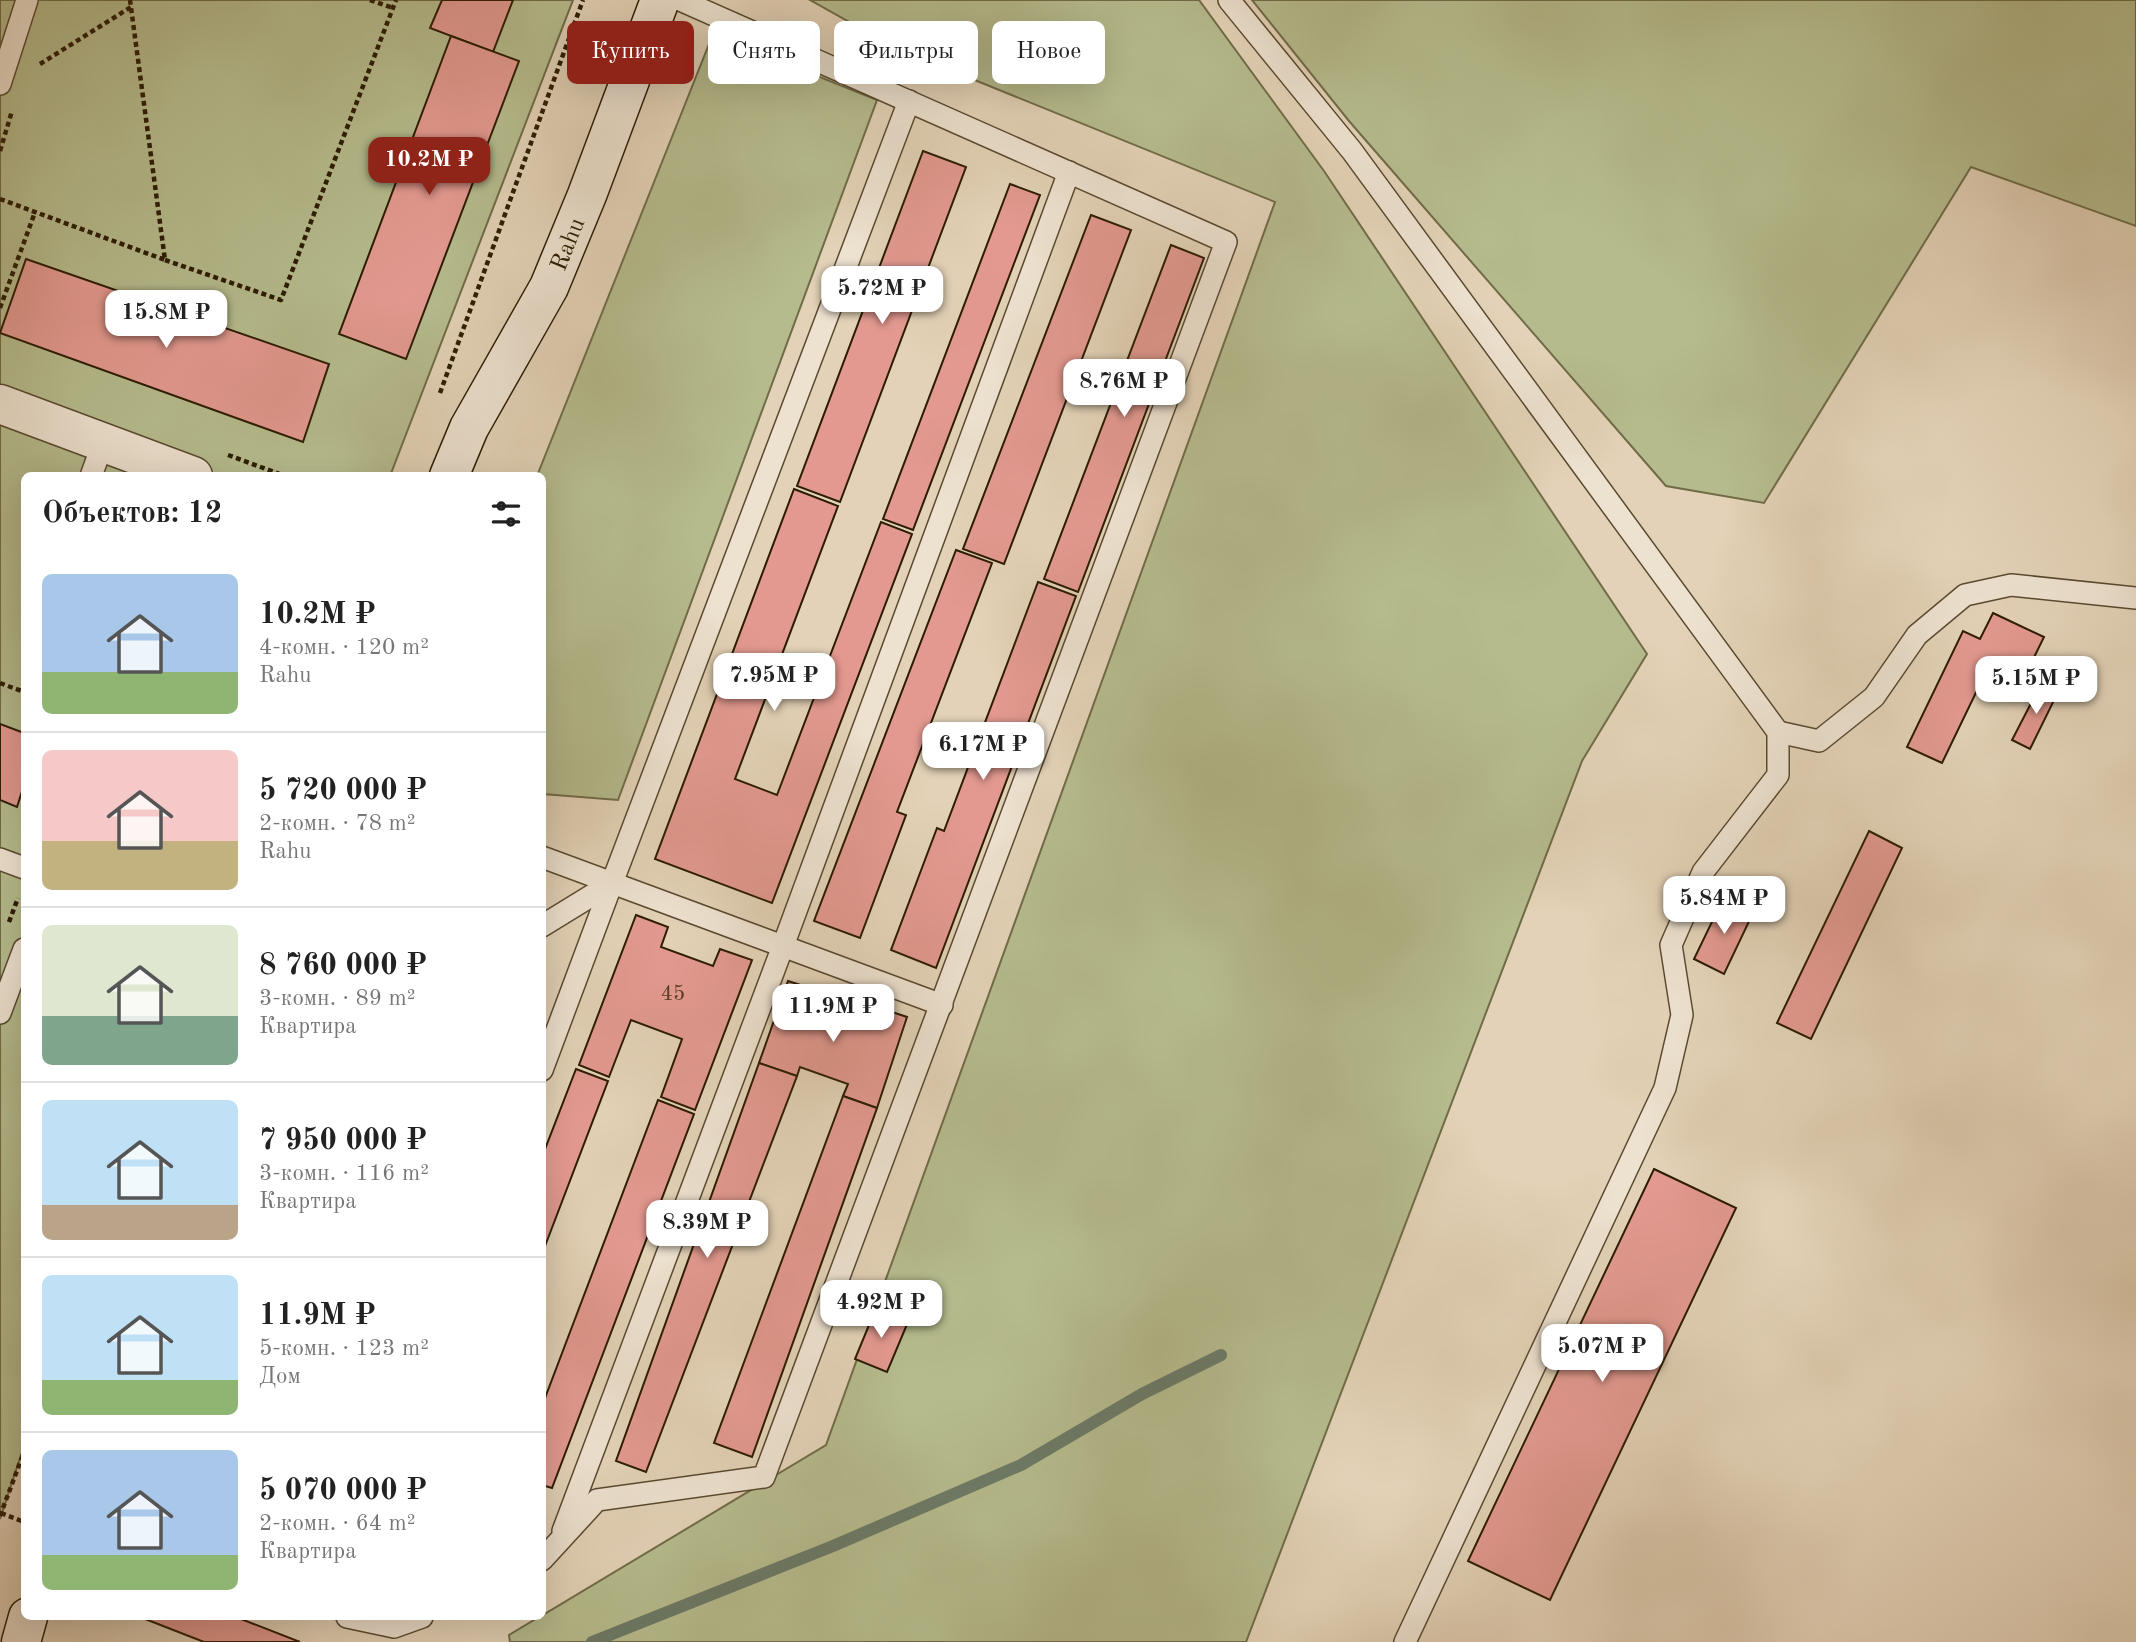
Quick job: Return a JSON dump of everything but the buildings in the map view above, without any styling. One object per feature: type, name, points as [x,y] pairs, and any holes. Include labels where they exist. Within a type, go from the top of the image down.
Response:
[{"type":"main road","name":"Rahu","points":[[451,472],[469,428],[549,286],[587,195],[660,0]]},
{"type":"main road","points":[[0,404],[97,459],[170,472]]},
{"type":"main road","points":[[21,1642],[27,1620]]},
{"type":"lane","points":[[0,84],[27,0]]},
{"type":"lane","points":[[546,1556],[597,1500],[764,1477],[1226,242],[680,0]]},
{"type":"lane","points":[[1230,0],[1352,151],[1778,732],[1778,775],[1703,872],[1671,945],[1682,1015],[1665,1088],[1405,1642]]},
{"type":"lane","points":[[546,1058],[909,101]]},
{"type":"lane","points":[[559,1542],[1069,172]]},
{"type":"lane","points":[[1778,732],[1818,741],[1874,697],[1917,635],[1965,595],[2011,584],[2136,598]]},
{"type":"lane","points":[[546,858],[942,1005]]},
{"type":"lane","points":[[0,859],[21,867]]},
{"type":"lane","points":[[546,924],[612,883]]},
{"type":"lane","points":[[0,1013],[21,957]]},
{"type":"lane","points":[[361,1620],[394,1627],[414,1620]]},
{"type":"path","points":[[130,0],[165,260]]},
{"type":"path","points":[[370,0],[393,8]]},
{"type":"path","points":[[0,199],[281,300],[396,0]]},
{"type":"path","points":[[438,399],[583,0]]},
{"type":"path","points":[[34,68],[131,7]]},
{"type":"path","points":[[0,151],[16,100]]},
{"type":"path","points":[[0,308],[35,212]]},
{"type":"path","points":[[0,683],[21,691]]},
{"type":"path","points":[[5,933],[20,895]]},
{"type":"path","points":[[21,1460],[1,1515],[21,1521]]},
{"type":"green space","points":[[0,0],[573,0],[392,472],[21,472],[21,1455],[0,1519]]},
{"type":"green space","points":[[810,0],[1199,0],[1324,171],[1647,654],[1582,761],[1246,1642],[510,1642],[509,1635],[534,1620],[546,1620],[546,1613],[826,1445],[1275,202],[978,81],[978,21],[848,21]]},
{"type":"green space","points":[[1252,0],[2136,0],[2136,226],[1971,167],[1764,503],[1666,486],[1349,121]]},
{"type":"green space","points":[[708,47],[708,84],[820,84],[820,77],[877,100],[618,800],[546,794],[546,472],[539,472]]},
{"type":"waterway","points":[[592,1642],[833,1546],[1021,1465],[1142,1394],[1221,1355]]}]
